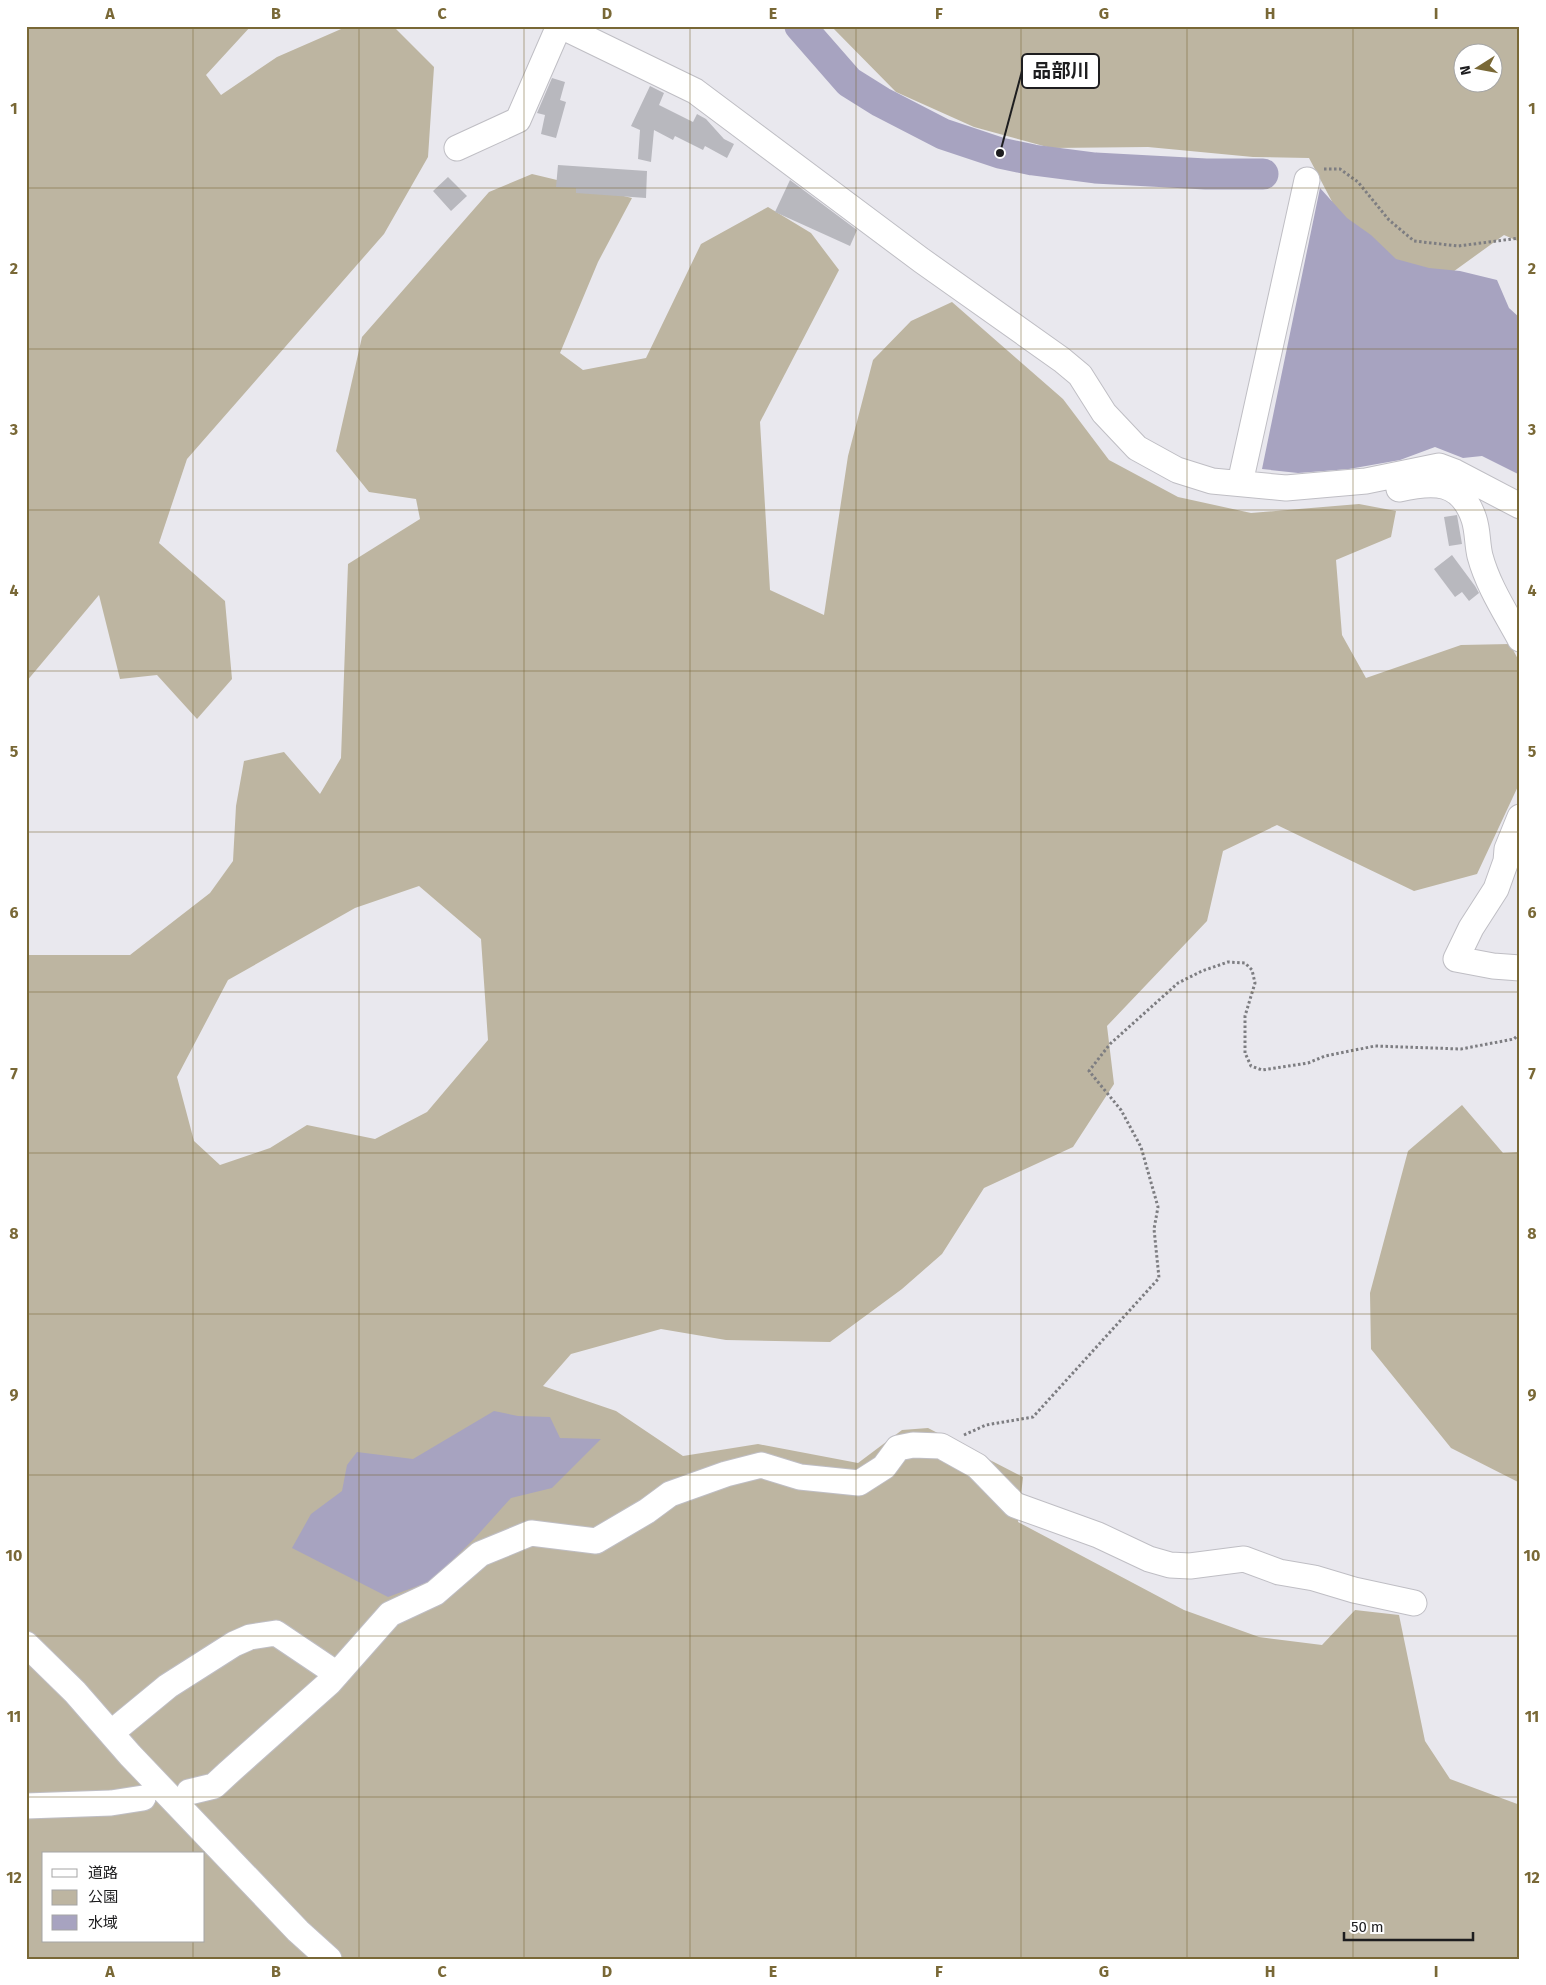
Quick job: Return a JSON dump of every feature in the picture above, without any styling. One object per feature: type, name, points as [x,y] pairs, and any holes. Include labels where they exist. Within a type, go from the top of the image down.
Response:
[{"type":"street","points":[[457,148],[518,120],[560,26],[703,96],[921,260],[1080,375],[1104,413],[1137,448],[1177,470],[1212,481],[1286,488],[1366,481],[1438,466],[1455,472],[1520,506]]},
{"type":"street","points":[[1240,484],[1307,180]]},
{"type":"street","points":[[1366,481],[1394,490],[1414,486],[1443,484],[1465,498],[1474,520],[1483,564],[1492,588],[1520,639]]},
{"type":"street","points":[[1520,817],[1507,849],[1506,861],[1496,889],[1471,928],[1456,959],[1494,966],[1520,968]]},
{"type":"street","points":[[189,1792],[214,1786],[337,1674],[390,1614],[435,1593],[480,1554],[531,1533],[596,1541],[647,1511],[670,1494],[726,1474],[761,1465],[800,1477],[859,1483],[884,1467],[898,1448],[913,1445],[941,1446],[976,1466],[1015,1505],[1098,1535],[1149,1559],[1170,1565],[1190,1566],[1244,1559],[1279,1572],[1314,1578],[1354,1590],[1414,1603]]},
{"type":"street","points":[[111,1733],[168,1686],[234,1644],[250,1637],[276,1633],[337,1674]]},
{"type":"street","points":[[26,1644],[75,1692],[136,1761],[298,1931],[329,1959]]},
{"type":"street","points":[[26,1806],[111,1803],[143,1798]]},
{"type":"path","points":[[1307,180],[1322,169],[1340,169],[1358,182],[1389,220],[1414,241],[1458,246],[1520,238]]},
{"type":"path","points":[[941,1446],[986,1425],[1033,1417],[1159,1278],[1154,1229],[1158,1207],[1141,1147],[1120,1110],[1089,1071],[1110,1044],[1178,983],[1202,971],[1228,962],[1245,963],[1252,970],[1255,983],[1245,1016],[1245,1053],[1251,1066],[1262,1070],[1308,1062],[1325,1056],[1375,1046],[1461,1049],[1514,1039],[1520,1034]]},
{"type":"green space","points":[[26,26],[251,26],[206,75],[221,95],[277,57],[348,26],[393,26],[434,67],[428,157],[384,234],[187,459],[159,543],[225,601],[232,679],[197,719],[157,675],[120,679],[99,595],[26,682]]},
{"type":"green space","points":[[831,26],[1520,26],[1520,242],[1504,235],[1439,282],[1385,268],[1337,211],[1309,158],[1253,157],[1148,147],[1051,148],[974,127],[896,92]]},
{"type":"green space","points":[[532,174],[632,198],[598,262],[560,353],[583,370],[646,358],[701,244],[768,207],[811,233],[839,270],[760,422],[770,590],[824,615],[848,456],[873,360],[911,321],[952,302],[1063,399],[1109,460],[1178,497],[1251,513],[1359,504],[1396,511],[1391,537],[1336,560],[1342,635],[1366,678],[1461,645],[1510,644],[1520,663],[1520,782],[1477,874],[1414,891],[1277,825],[1223,851],[1207,921],[1107,1026],[1114,1084],[1073,1147],[984,1188],[942,1254],[902,1289],[830,1342],[726,1340],[661,1329],[571,1354],[543,1386],[616,1411],[683,1456],[758,1444],[858,1463],[902,1430],[928,1428],[1023,1477],[1018,1522],[1184,1610],[1259,1637],[1322,1645],[1355,1610],[1399,1615],[1425,1741],[1450,1779],[1520,1805],[1520,1959],[26,1959],[26,955],[130,955],[210,893],[233,861],[236,806],[244,761],[284,752],[320,794],[341,758],[348,564],[420,519],[416,499],[369,492],[336,451],[362,337],[489,192]],"holes":[[[419,886],[481,939],[488,1040],[427,1112],[375,1139],[307,1125],[270,1148],[220,1165],[194,1141],[177,1077],[228,980],[355,908]]]},
{"type":"green space","points":[[1462,1105],[1503,1153],[1520,1152],[1520,1483],[1451,1448],[1371,1349],[1370,1293],[1408,1151]]},
{"type":"water","points":[[1320,188],[1347,218],[1371,235],[1396,259],[1429,268],[1460,271],[1497,280],[1509,308],[1520,318],[1520,475],[1482,456],[1463,458],[1435,447],[1400,460],[1349,469],[1298,473],[1262,469]]},
{"type":"water","points":[[494,1411],[518,1416],[550,1417],[560,1438],[601,1439],[552,1488],[511,1498],[474,1539],[431,1581],[388,1597],[292,1548],[311,1514],[342,1491],[347,1465],[357,1452],[413,1459]]},
{"type":"building","points":[[552,78],[565,82],[560,100],[566,102],[556,138],[541,134],[545,115],[537,113]]},
{"type":"building","points":[[650,86],[664,93],[659,105],[693,122],[697,114],[706,119],[724,139],[734,144],[727,158],[705,146],[703,150],[675,136],[673,140],[654,130],[651,162],[638,159],[640,130],[631,126]]},
{"type":"building","points":[[558,165],[647,171],[646,198],[576,193],[576,188],[556,187]]},
{"type":"building","points":[[448,177],[467,196],[451,211],[433,191]]},
{"type":"building","points":[[790,180],[857,230],[850,246],[775,212]]},
{"type":"building","points":[[1457,515],[1462,544],[1449,546],[1444,517]]},
{"type":"building","points":[[1452,555],[1479,593],[1469,601],[1462,592],[1455,597],[1434,569]]},
{"type":"waterway","points":[[800,26],[849,82],[881,102],[943,134],[1000,153],[1033,160],[1095,168],[1206,174],[1263,174]]},
{"type":"place","name":"品部川","points":[[1000,153]]}]
